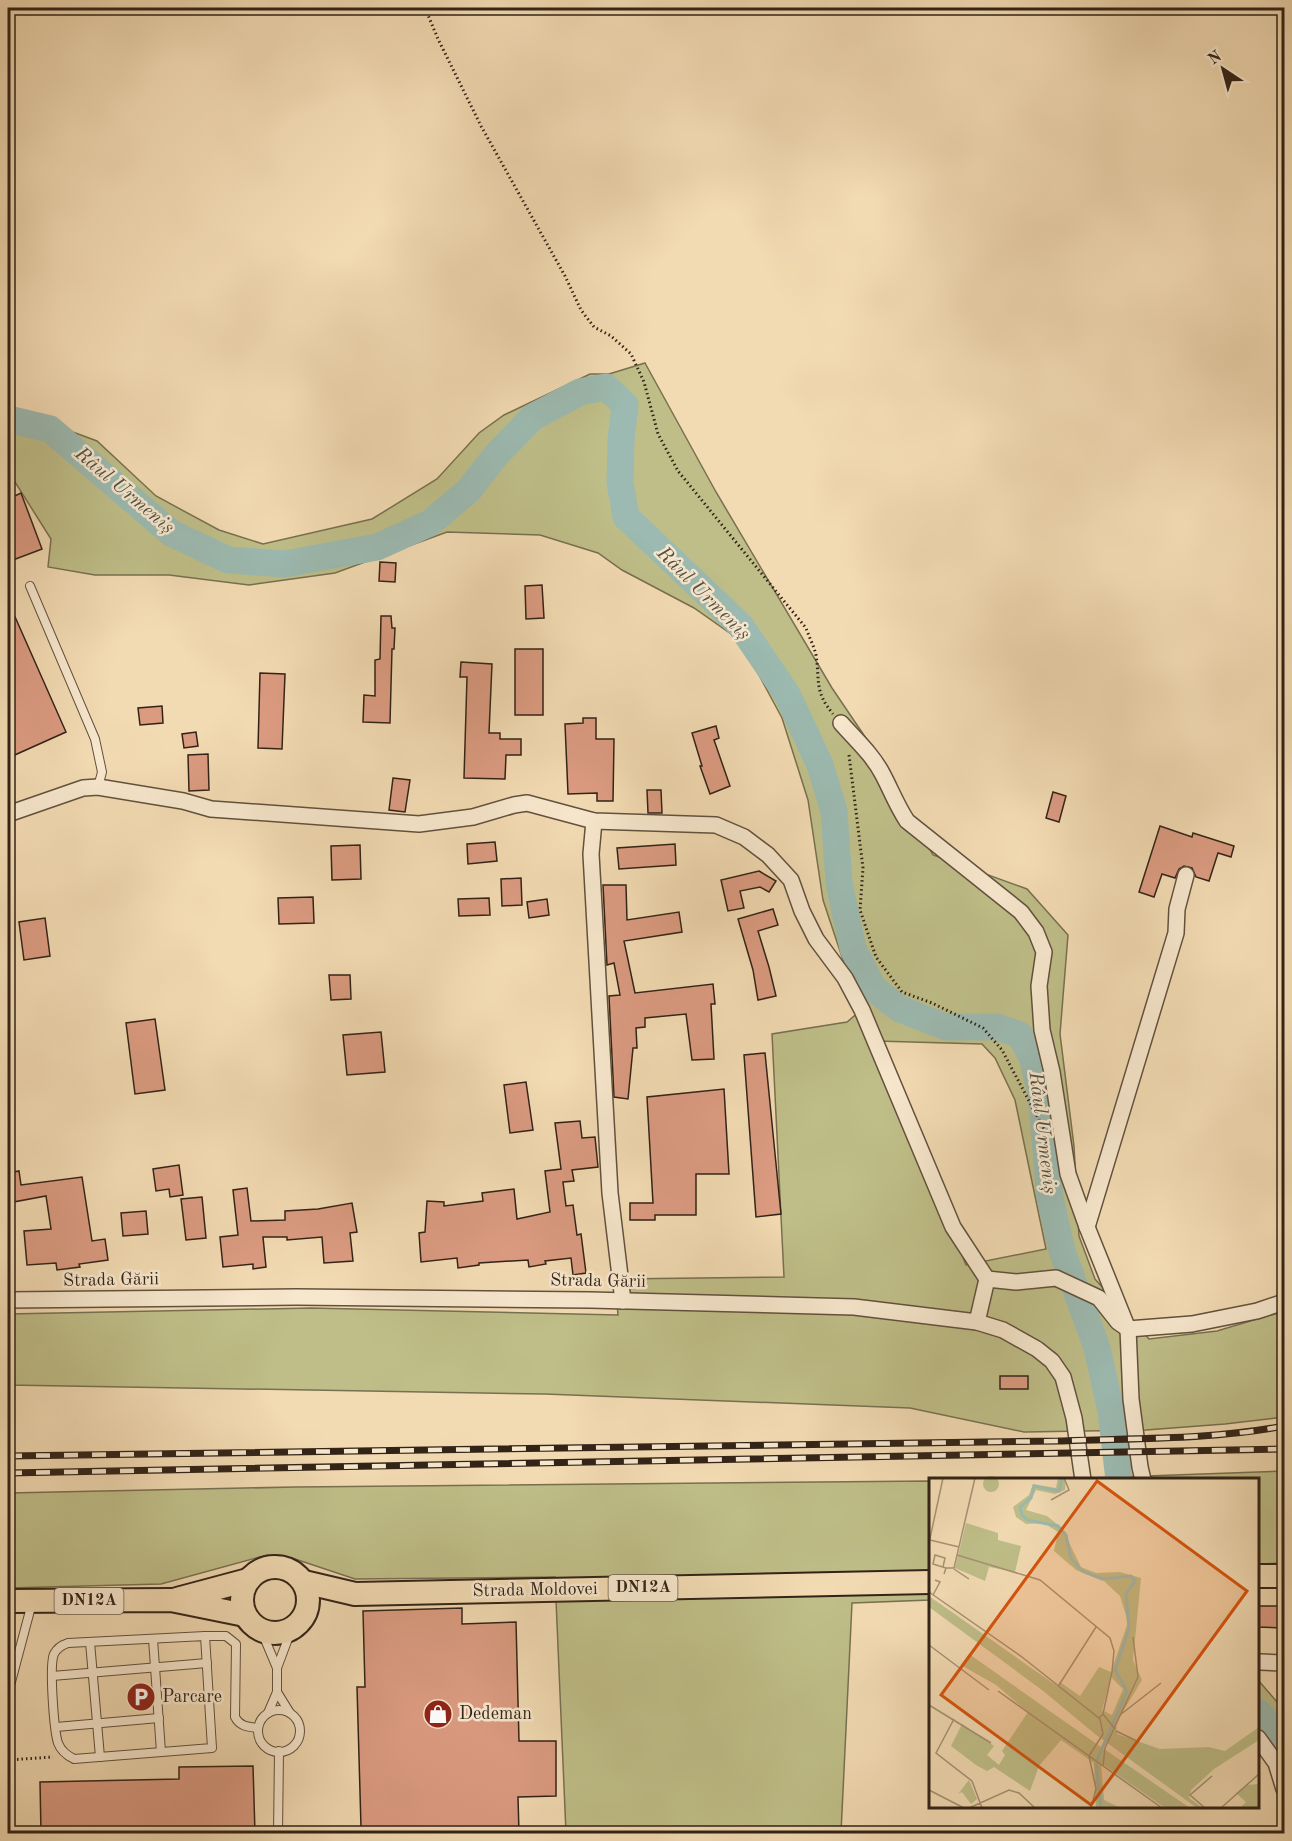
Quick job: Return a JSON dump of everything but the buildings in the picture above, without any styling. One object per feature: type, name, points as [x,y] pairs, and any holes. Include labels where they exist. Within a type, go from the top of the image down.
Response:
[{"type":"main road","points":[[171,1600],[253,1622],[275,1633],[299,1621],[308,1597],[304,1582],[296,1574],[280,1566],[261,1569],[248,1580],[241,1601],[253,1622]]},
{"type":"main road","points":[[1259,1576],[1284,1576]]},
{"type":"main road","points":[[171,1600],[248,1580]]},
{"type":"main road","name":"Strada Moldovei","points":[[304,1582],[355,1594],[929,1582]]},
{"type":"main road","name":"Strada Moldovei","points":[[299,1621],[355,1594]]},
{"type":"main road","name":"DN12A","points":[[8,1601],[171,1600]]},
{"type":"street","points":[[841,723],[882,773],[896,805],[907,821],[1021,912],[1036,932],[1044,952],[1039,986],[1042,1030],[1052,1072],[1068,1174],[1086,1227],[1128,1329],[1131,1399],[1143,1478]]},
{"type":"street","points":[[8,814],[83,788],[98,787],[183,801],[211,809],[419,824],[473,816],[527,803],[594,821],[716,825],[744,837],[768,855],[791,880],[802,911],[816,939],[845,978],[862,1010],[953,1227],[987,1279],[977,1322]]},
{"type":"street","points":[[594,821],[591,854],[610,1193],[623,1301]]},
{"type":"street","points":[[1086,1227],[1176,933],[1177,909],[1186,875]]},
{"type":"street","points":[[987,1279],[1016,1282],[1056,1278],[1099,1298],[1118,1322],[1128,1329],[1192,1324],[1257,1311],[1284,1302]]},
{"type":"street","name":"Strada Gării","points":[[8,1300],[296,1297],[623,1301],[854,1307],[977,1322],[1003,1330],[1037,1349],[1052,1361],[1063,1377],[1074,1418],[1083,1478]]},
{"type":"street","points":[[1261,1662],[1284,1663]]},
{"type":"street","points":[[1259,1741],[1276,1763],[1284,1789]]},
{"type":"lane","points":[[30,586],[94,739],[102,772],[98,787]]},
{"type":"lane","points":[[8,1682],[11,1682],[33,1601]]},
{"type":"lane","points":[[267,1714],[277,1692],[277,1668],[299,1621]]},
{"type":"lane","points":[[253,1622],[277,1668]]},
{"type":"lane","points":[[205,1636],[212,1748],[74,1759],[67,1755],[57,1740],[52,1661],[54,1652],[60,1646],[68,1643],[205,1636],[226,1636],[236,1644],[235,1717],[238,1722],[247,1727],[258,1728]]},
{"type":"lane","points":[[153,1639],[161,1752]]},
{"type":"lane","points":[[90,1642],[100,1757]]},
{"type":"lane","points":[[52,1676],[207,1663]]},
{"type":"lane","points":[[277,1692],[297,1720],[300,1730],[299,1738],[294,1745],[279,1751],[266,1747],[258,1728],[260,1721],[274,1710],[290,1713]]},
{"type":"lane","points":[[56,1727],[159,1718]]},
{"type":"lane","points":[[278,1833],[279,1751]]},
{"type":"path","points":[[425,8],[481,126],[565,276],[581,310],[594,327],[611,336],[631,354],[644,382],[658,434],[678,471],[806,628],[816,654],[817,684],[825,704],[841,723],[850,759],[863,868],[860,910],[876,957],[902,992],[983,1028],[1002,1050],[1049,1139]]},
{"type":"path","points":[[8,1760],[67,1755]]},
{"type":"shaded area","points":[[645,363],[716,492],[832,688],[878,756],[933,855],[1027,889],[1068,935],[1060,1034],[1074,1146],[1079,1236],[1095,1279],[1149,1339],[1217,1331],[1284,1311],[1284,1417],[1146,1430],[1024,1432],[910,1408],[545,1394],[8,1385],[8,1314],[311,1308],[618,1315],[615,1279],[784,1277],[772,1034],[847,1022],[860,1011],[823,900],[808,800],[782,718],[753,664],[731,634],[694,608],[622,570],[598,553],[540,535],[447,532],[335,573],[249,585],[169,575],[95,575],[48,567],[51,539],[8,471],[8,408],[97,441],[156,496],[219,530],[263,544],[372,519],[437,479],[479,433],[504,415],[590,374],[609,374]],"holes":[[[876,1041],[982,1044],[995,1058],[1015,1100],[1046,1249],[966,1265]]]},
{"type":"shaded area","points":[[1284,1471],[1284,1563],[1259,1564],[1259,1478],[1090,1478]]},
{"type":"shaded area","points":[[929,1481],[929,1600],[852,1603],[841,1833],[566,1833],[555,1577],[355,1579],[295,1559],[267,1555],[161,1584],[8,1588],[8,1493],[296,1487]]},
{"type":"shaded area","points":[[1259,1681],[1284,1710],[1284,1754],[1259,1727]]},
{"type":"waterway","name":"Râul Urmeniș","points":[[8,419],[50,429],[171,533],[228,560],[285,564],[377,547],[430,523],[469,490],[497,454],[533,417],[580,392],[606,387],[625,405],[620,482],[626,517],[740,625],[787,694],[820,765],[834,811],[839,883],[853,949],[874,989],[900,1009],[946,1027],[997,1027],[1020,1035],[1032,1057],[1041,1094],[1050,1198],[1062,1251],[1097,1348],[1111,1411],[1119,1478]]},
{"type":"waterway","name":"Râul Urmeniș","points":[[1259,1713],[1284,1740]]},
{"type":"railway","points":[[8,1456],[1058,1441],[1200,1436],[1284,1426]]},
{"type":"railway","points":[[8,1473],[1284,1449]]},
{"type":"place","name":"Parcare","points":[[141,1697]]},
{"type":"place","name":"Dedeman","points":[[438,1714]]}]
